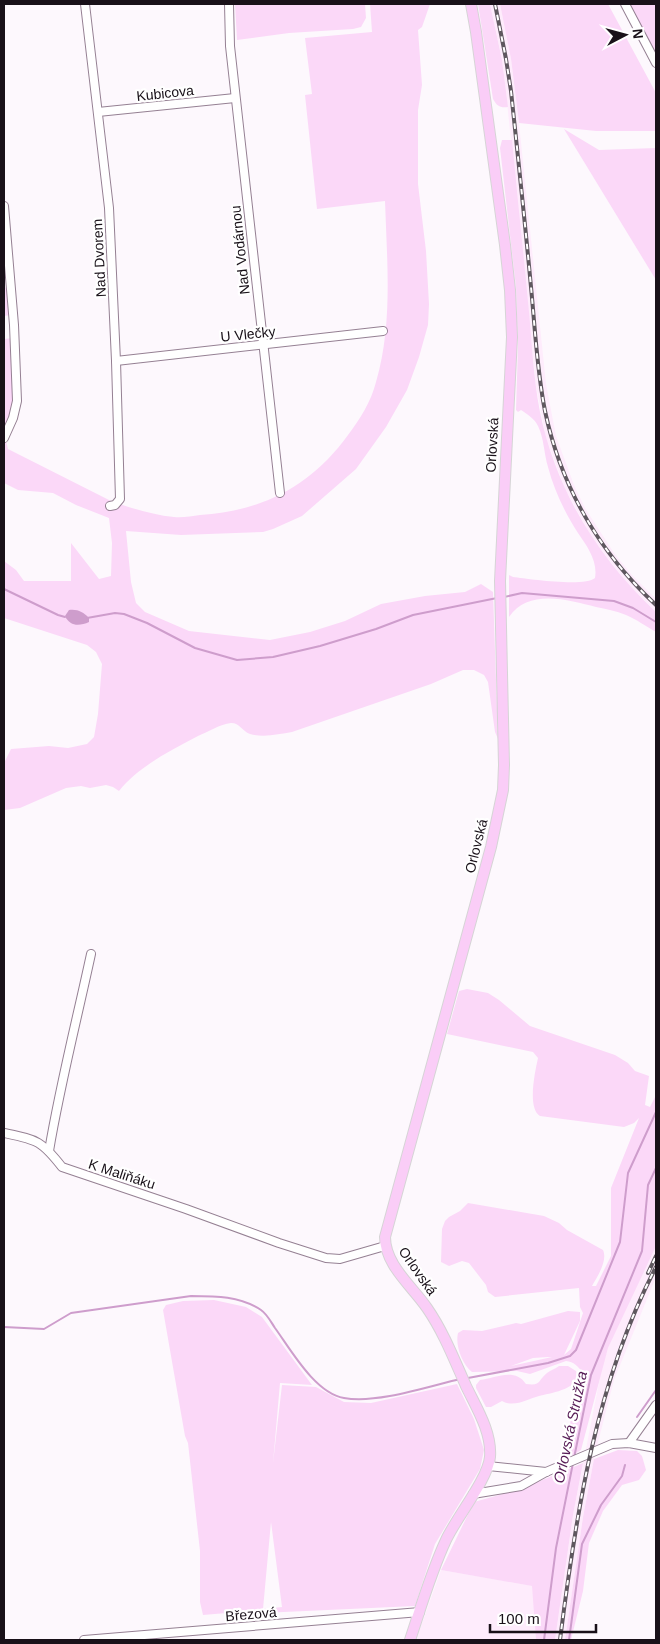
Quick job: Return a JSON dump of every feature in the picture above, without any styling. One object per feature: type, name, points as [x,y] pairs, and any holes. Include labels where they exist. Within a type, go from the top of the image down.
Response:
[{"type":"main road","name":"Orlovská","points":[[410,1640],[445,1542],[488,1466],[490,1449],[484,1424],[438,1326],[427,1308],[398,1271],[385,1246],[388,1220],[458,970],[503,790],[504,748],[500,597],[512,337],[510,290],[478,41],[471,4]]},
{"type":"street","name":"Nad Dvorem","points":[[85,4],[108,208],[116,360],[120,499],[115,505],[110,506]]},
{"type":"street","name":"Nad Vodárnou","points":[[229,4],[230,46],[235,98],[280,493]]},
{"type":"street","points":[[624,4],[656,63]]},
{"type":"street","name":"Kubicova","points":[[98,112],[235,98]]},
{"type":"street","points":[[4,206],[14,325],[17,401],[13,418],[4,438]]},
{"type":"street","name":"U Vlečky","points":[[116,360],[383,331]]},
{"type":"street","points":[[49,1151],[56,1105],[66,1069],[91,954]]},
{"type":"street","name":"K Maliňáku","points":[[4,1133],[28,1138],[40,1143],[62,1167],[326,1258],[340,1259],[385,1246]]},
{"type":"street","points":[[628,1443],[656,1405]]},
{"type":"street","points":[[472,1494],[521,1486],[546,1472],[603,1447],[628,1443],[656,1448]]},
{"type":"street","points":[[488,1466],[546,1472]]},
{"type":"street","name":"Březová","points":[[84,1640],[420,1612]]},
{"type":"shaded area","points":[[235,4],[365,4],[366,18],[361,27],[353,29],[289,33],[237,40]]},
{"type":"shaded area","points":[[370,4],[430,4],[422,27],[418,30],[422,85],[418,110],[418,184],[426,251],[429,304],[428,325],[407,390],[386,427],[356,469],[302,516],[273,529],[263,532],[181,535],[126,531],[131,582],[136,603],[145,612],[189,631],[270,640],[310,632],[345,621],[381,604],[425,596],[465,592],[481,584],[493,592],[498,739],[495,732],[488,682],[484,675],[474,670],[463,670],[431,684],[292,732],[261,736],[247,733],[234,723],[223,725],[198,736],[156,760],[136,774],[119,791],[106,785],[90,788],[81,786],[66,788],[20,808],[4,810],[4,763],[11,749],[49,746],[68,748],[87,744],[94,737],[102,664],[96,652],[87,645],[4,618],[4,561],[16,570],[24,581],[71,581],[71,543],[99,579],[111,576],[112,543],[109,518],[76,505],[53,493],[18,490],[4,483],[4,433],[8,449],[111,501],[150,513],[177,517],[223,513],[265,501],[284,493],[302,482],[334,453],[361,416],[368,403],[374,389],[381,360],[385,338],[388,293],[385,201],[317,209],[305,95],[312,94],[305,38],[372,32]]},
{"type":"shaded area","points":[[478,4],[490,4],[502,60],[508,107],[499,106],[493,99]]},
{"type":"shaded area","points":[[490,4],[500,4],[511,59],[546,384],[556,436],[574,485],[585,508],[614,553],[632,575],[656,599],[656,612],[625,581],[591,536],[565,489],[546,438],[536,386],[502,60]]},
{"type":"shaded area","points":[[500,4],[608,4],[656,93],[656,131],[596,131],[519,123],[511,59]]},
{"type":"shaded area","points":[[627,4],[656,4],[656,58]]},
{"type":"shaded area","points":[[564,129],[599,150],[656,148],[656,280]]},
{"type":"shaded area","points":[[502,140],[512,140],[536,385],[547,441],[568,495],[582,521],[616,569],[656,612],[656,632],[634,619],[611,610],[562,599],[549,598],[527,602],[517,608],[509,617],[509,575],[543,581],[580,582],[595,578],[596,572],[591,554],[569,517],[550,476],[542,436],[538,426],[528,415],[521,410],[518,412],[516,410],[518,346],[516,287],[500,148]]},
{"type":"shaded area","points":[[9,287],[11,315],[4,316],[4,288]]},
{"type":"shaded area","points":[[13,338],[15,398],[12,418],[4,433],[4,339]]},
{"type":"shaded area","points":[[69,610],[82,613],[89,618],[89,622],[79,625],[72,624],[65,616]]},
{"type":"shaded area","points":[[467,989],[488,993],[530,1026],[615,1055],[628,1063],[635,1071],[649,1076],[645,1105],[650,1107],[656,1095],[656,1246],[608,1348],[581,1450],[562,1462],[577,1390],[570,1391],[578,1384],[582,1372],[579,1368],[574,1363],[566,1361],[530,1374],[517,1371],[472,1372],[462,1359],[458,1349],[457,1338],[458,1333],[463,1330],[482,1331],[516,1323],[521,1324],[568,1311],[580,1312],[580,1321],[564,1355],[571,1349],[583,1313],[580,1307],[579,1288],[495,1297],[488,1292],[486,1285],[469,1263],[462,1261],[449,1266],[441,1262],[442,1229],[449,1217],[460,1211],[468,1203],[544,1216],[603,1250],[603,1264],[592,1286],[596,1286],[611,1256],[611,1188],[639,1118],[634,1123],[624,1127],[540,1116],[536,1112],[533,1098],[538,1058],[533,1052],[447,1034],[459,991]],"holes":[[[552,1357],[511,1366],[533,1358]]]},
{"type":"shaded area","points":[[656,1246],[656,1277],[614,1380],[595,1454],[583,1517],[565,1640],[555,1640],[573,1515],[602,1367],[620,1320]]},
{"type":"shaded area","points":[[214,1300],[246,1307],[262,1317],[312,1385],[280,1383],[273,1463],[282,1385],[316,1387],[344,1402],[371,1403],[457,1384],[474,1419],[484,1450],[480,1469],[435,1544],[415,1606],[262,1613],[262,1610],[203,1615],[200,1602],[200,1551],[188,1443],[185,1436],[163,1310],[166,1305],[183,1301]],"holes":[[[271,1522],[282,1607],[263,1609]]]},
{"type":"shaded area","points":[[559,1366],[568,1366],[576,1371],[577,1377],[575,1382],[557,1392],[521,1402],[511,1404],[502,1401],[491,1407],[486,1407],[476,1388],[480,1380],[504,1375],[516,1376],[526,1384],[537,1384],[547,1373]]},
{"type":"shaded area","points":[[618,1450],[637,1451],[642,1456],[646,1470],[639,1480],[622,1485],[603,1511],[589,1543],[583,1591],[571,1640],[565,1640],[583,1517],[594,1459]]},
{"type":"shaded area","points":[[583,1463],[573,1515],[555,1640],[536,1640],[532,1586],[441,1570],[474,1502],[521,1489]]},
{"type":"shaded area","points":[[441,1570],[533,1586],[536,1640],[416,1640]]},
{"type":"waterway","points":[[4,589],[65,617]]},
{"type":"waterway","points":[[504,597],[522,593],[614,601],[633,608],[656,622]]},
{"type":"waterway","points":[[87,618],[115,613],[124,614],[147,623],[195,648],[237,660],[273,657],[320,646],[376,629],[413,615],[497,598]]},
{"type":"waterway","points":[[468,1378],[548,1363],[570,1356],[576,1350],[620,1242],[628,1173],[656,1112]]},
{"type":"waterway","name":"Orlovská Stružka","points":[[574,1458],[591,1375],[642,1251],[648,1185],[656,1168]]},
{"type":"waterway","points":[[4,1327],[44,1329],[71,1313],[191,1296],[228,1298],[253,1305],[263,1312],[269,1318],[288,1348],[314,1379],[323,1388],[344,1398],[371,1399],[386,1397],[460,1379]]},
{"type":"waterway","points":[[637,1417],[656,1390]]},
{"type":"waterway","name":"Orlovská Stružka","points":[[544,1640],[556,1548],[573,1463]]},
{"type":"waterway","points":[[569,1640],[582,1544],[601,1505],[622,1476],[625,1465]]},
{"type":"railway","points":[[495,4],[511,91],[538,365],[542,396],[552,439],[572,492],[600,541],[636,585],[656,605]]},
{"type":"railway","points":[[648,1273],[656,1256]]},
{"type":"railway","points":[[560,1640],[573,1544],[603,1402],[635,1311],[656,1267]]}]
